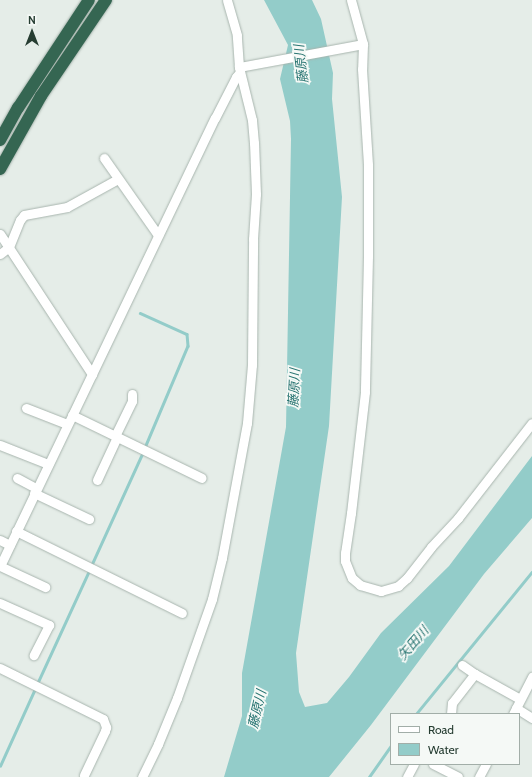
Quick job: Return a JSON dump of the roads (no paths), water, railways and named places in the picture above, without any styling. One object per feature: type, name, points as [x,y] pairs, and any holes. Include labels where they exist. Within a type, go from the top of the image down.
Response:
[{"type":"highway","points":[[0,140],[18,108],[89,0]]},
{"type":"highway","points":[[0,169],[41,96],[106,0]]},
{"type":"street","points":[[142,777],[178,698],[212,599],[222,558],[246,429],[252,365],[253,246],[256,194],[252,120],[240,70],[237,35],[227,0]]},
{"type":"street","points":[[351,0],[363,44],[362,68],[368,165],[368,256],[365,392],[345,553],[345,562],[352,578],[360,585],[381,591],[398,586],[407,578],[458,518],[532,423]]},
{"type":"street","points":[[45,588],[0,566],[158,235],[240,70],[363,44]]},
{"type":"street","points":[[104,158],[158,235]]},
{"type":"street","points":[[0,254],[9,247],[20,220],[24,215],[67,206],[118,179]]},
{"type":"street","points":[[0,234],[92,374]]},
{"type":"street","points":[[97,480],[132,401],[132,394]]},
{"type":"street","points":[[26,408],[67,424]]},
{"type":"street","points":[[72,415],[202,478]]},
{"type":"street","points":[[0,445],[48,464]]},
{"type":"street","points":[[17,478],[35,491],[89,519]]},
{"type":"street","points":[[16,531],[182,613]]},
{"type":"street","points":[[0,540],[10,545]]},
{"type":"street","points":[[0,603],[48,625],[34,654]]},
{"type":"street","points":[[462,665],[520,699]]},
{"type":"street","points":[[0,668],[103,720],[106,727],[105,731],[84,775]]},
{"type":"street","points":[[451,713],[452,703],[475,674]]},
{"type":"street","points":[[514,711],[532,677]]},
{"type":"street","points":[[520,713],[532,718]]},
{"type":"street","points":[[407,777],[413,765]]},
{"type":"street","points":[[435,765],[458,777]]},
{"type":"street","points":[[479,777],[485,765]]},
{"type":"water","points":[[264,0],[312,0],[321,19],[333,73],[332,99],[342,197],[329,426],[296,653],[299,692],[305,707],[327,703],[349,677],[381,633],[449,566],[532,456],[532,518],[484,574],[371,725],[329,777],[224,777],[242,716],[242,673],[286,427],[291,139],[290,121],[280,79],[288,45]]},
{"type":"waterway","points":[[140,313],[187,334],[188,346],[145,448]]},
{"type":"waterway","points":[[91,566],[143,452]]},
{"type":"waterway","points":[[37,684],[89,571]]},
{"type":"waterway","points":[[417,713],[532,572]]},
{"type":"waterway","points":[[0,766],[35,689]]},
{"type":"waterway","points":[[369,777],[390,747]]},
{"type":"water label","name":"藤原川","points":[[301,64]]},
{"type":"water label","name":"藤原川","points":[[294,388]]},
{"type":"water label","name":"矢田川","points":[[413,643]]},
{"type":"water label","name":"藤原川","points":[[257,709]]}]
